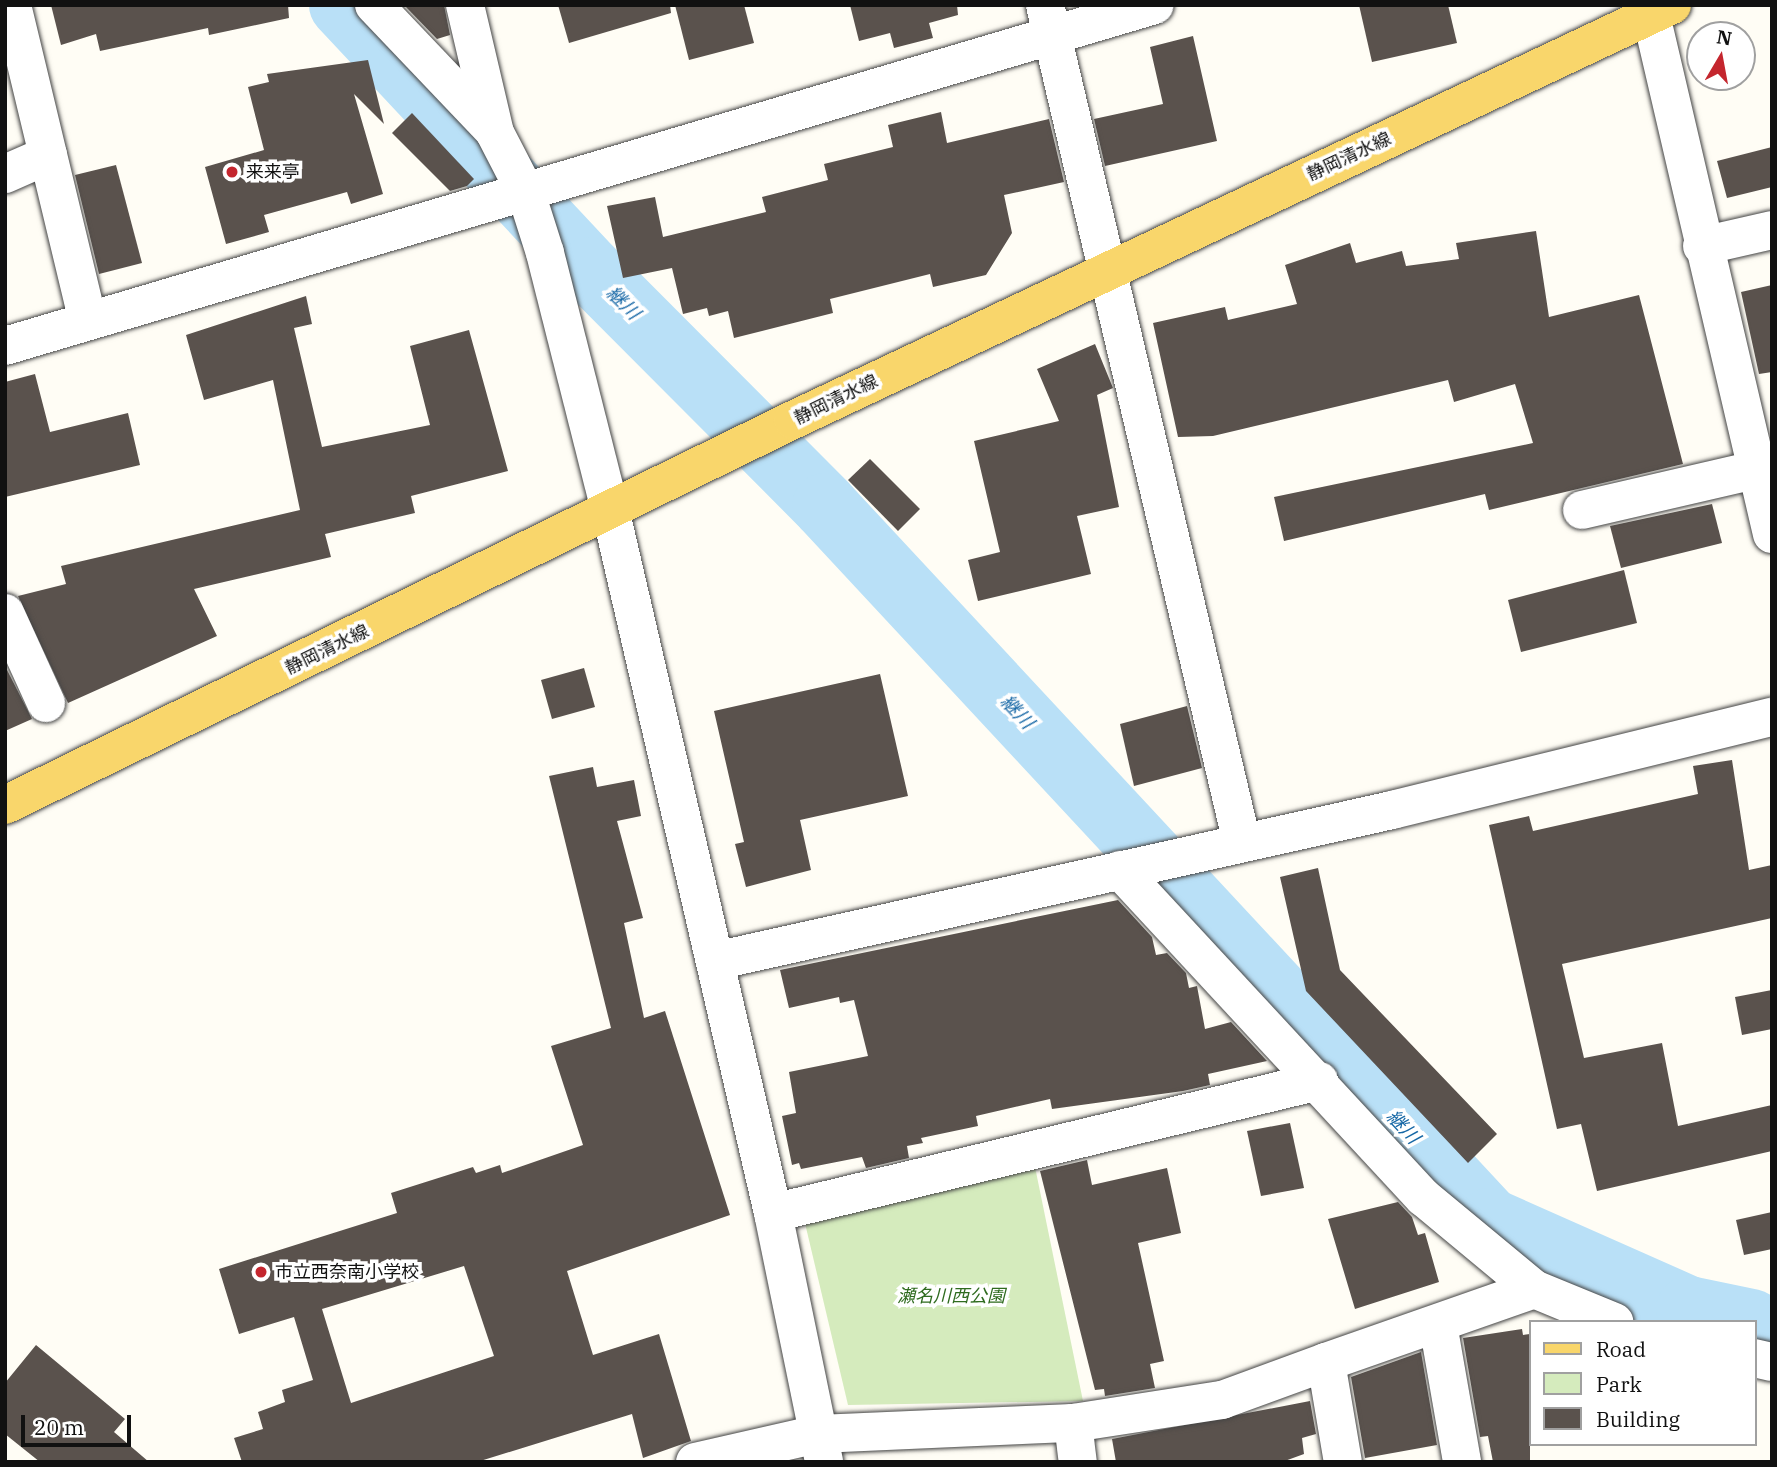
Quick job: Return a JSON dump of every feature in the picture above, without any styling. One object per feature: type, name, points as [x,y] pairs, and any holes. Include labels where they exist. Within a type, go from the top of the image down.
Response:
[{"type":"main road","name":"静岡清水線","points":[[5,805],[611,513],[793,421],[1662,10]]},
{"type":"street","points":[[374,5],[495,133]]},
{"type":"street","points":[[465,5],[495,133],[526,193],[611,513],[774,1213],[821,1448]]},
{"type":"street","points":[[5,346],[526,193],[1049,20],[1155,5]]},
{"type":"street","points":[[1662,10],[1702,246],[1764,467],[1772,534]]},
{"type":"street","points":[[11,16],[88,321]]},
{"type":"street","points":[[1049,20],[1242,843]]},
{"type":"street","points":[[5,174],[48,155]]},
{"type":"street","points":[[1702,246],[1772,230]]},
{"type":"street","points":[[1582,510],[1764,467]]},
{"type":"street","points":[[5,612],[46,703]]},
{"type":"street","points":[[715,961],[1242,843],[1772,717]]},
{"type":"street","points":[[1120,870],[1319,1081],[1423,1197],[1534,1289],[1609,1320]]},
{"type":"street","points":[[774,1213],[1319,1081]]},
{"type":"street","points":[[695,1462],[1073,1423],[1222,1400],[1534,1289]]},
{"type":"street","points":[[1438,1324],[1462,1462]]},
{"type":"street","points":[[1326,1362],[1343,1462]]},
{"type":"street","points":[[1073,1423],[1078,1462]]},
{"type":"green space","name":"瀬名川西公園","points":[[1035,1167],[1083,1401],[848,1405],[804,1219]]},
{"type":"building","points":[[51,5],[288,5],[289,18],[209,35],[208,28],[100,51],[96,34],[61,45]]},
{"type":"building","points":[[404,5],[444,5],[450,35],[437,39]]},
{"type":"building","points":[[558,5],[670,5],[671,13],[569,43]]},
{"type":"building","points":[[675,5],[744,5],[754,43],[689,60]]},
{"type":"building","points":[[850,5],[957,5],[958,15],[929,23],[933,38],[894,48],[890,33],[859,41]]},
{"type":"building","points":[[1359,5],[1448,5],[1457,43],[1372,62]]},
{"type":"building","points":[[1193,36],[1217,141],[1105,166],[1094,119],[1163,104],[1150,47]]},
{"type":"building","points":[[368,60],[384,124],[354,94],[383,194],[351,204],[347,192],[264,215],[269,232],[226,244],[205,167],[264,150],[248,87],[269,82],[267,74]]},
{"type":"building","points":[[941,112],[947,143],[1049,119],[1064,182],[1004,195],[1012,233],[986,275],[933,287],[930,274],[830,299],[833,313],[734,338],[728,311],[709,316],[707,308],[683,314],[672,268],[623,278],[607,206],[655,197],[663,237],[766,212],[762,197],[828,180],[824,164],[893,147],[888,125]]},
{"type":"building","points":[[412,113],[474,179],[467,186],[450,191],[392,133]]},
{"type":"building","points":[[1772,147],[1772,187],[1727,198],[1717,161]]},
{"type":"building","points":[[116,165],[142,263],[99,274],[75,175]]},
{"type":"building","points":[[1536,231],[1549,317],[1639,295],[1683,464],[1489,510],[1485,494],[1284,541],[1274,497],[1533,443],[1515,384],[1454,402],[1448,380],[1213,436],[1178,437],[1153,323],[1225,307],[1228,320],[1297,304],[1285,265],[1350,243],[1356,263],[1402,251],[1406,266],[1459,259],[1456,243]]},
{"type":"building","points":[[1772,285],[1772,372],[1759,374],[1741,292]]},
{"type":"building","points":[[306,296],[312,324],[294,328],[322,447],[430,425],[410,346],[469,330],[508,471],[411,496],[415,513],[325,534],[331,557],[194,589],[217,636],[68,703],[18,596],[66,584],[61,566],[300,510],[273,380],[204,400],[186,335]]},
{"type":"building","points":[[1095,344],[1113,388],[1097,395],[1119,507],[1077,516],[1091,574],[978,601],[968,560],[1000,552],[974,441],[1059,421],[1037,369]]},
{"type":"building","points":[[35,374],[50,432],[128,413],[140,465],[5,497],[5,382]]},
{"type":"building","points":[[870,459],[920,509],[898,531],[848,480]]},
{"type":"building","points":[[1712,504],[1722,543],[1621,568],[1610,526]]},
{"type":"building","points":[[1624,570],[1637,623],[1521,652],[1508,600]]},
{"type":"building","points":[[5,666],[32,719],[5,731]]},
{"type":"building","points":[[584,668],[595,707],[552,719],[541,680]]},
{"type":"building","points":[[880,674],[908,796],[800,820],[811,870],[746,887],[735,844],[744,842],[714,711]]},
{"type":"building","points":[[1187,706],[1202,768],[1134,786],[1120,724]]},
{"type":"building","points":[[1732,760],[1749,870],[1772,865],[1772,918],[1562,964],[1584,1058],[1662,1043],[1678,1126],[1772,1105],[1772,1151],[1597,1191],[1581,1124],[1557,1129],[1489,825],[1529,816],[1533,831],[1698,794],[1693,766]]},
{"type":"building","points":[[593,767],[597,787],[634,780],[641,816],[617,821],[643,918],[624,923],[644,1018],[665,1011],[730,1215],[567,1271],[593,1355],[659,1334],[691,1441],[643,1458],[632,1414],[477,1462],[242,1462],[234,1438],[263,1429],[258,1412],[285,1402],[282,1390],[313,1380],[294,1317],[239,1334],[219,1269],[397,1213],[391,1193],[473,1167],[476,1173],[500,1165],[502,1173],[583,1145],[551,1046],[611,1028],[549,776]],"holes":[[[464,1266],[494,1356],[351,1403],[322,1309]]]},
{"type":"building","points":[[1318,868],[1340,970],[1497,1134],[1468,1163],[1306,991],[1280,877]]},
{"type":"building","points":[[1118,900],[1152,937],[1156,955],[1167,953],[1186,973],[1189,988],[1197,986],[1205,1029],[1231,1022],[1267,1061],[1208,1074],[1210,1085],[1183,1091],[1052,1109],[1050,1099],[976,1116],[978,1126],[921,1138],[923,1143],[907,1146],[909,1158],[866,1168],[862,1157],[801,1169],[799,1163],[792,1165],[782,1116],[796,1113],[789,1072],[868,1056],[854,1000],[840,1003],[839,997],[789,1008],[780,970]]},
{"type":"building","points":[[1772,990],[1772,1029],[1742,1035],[1735,997]]},
{"type":"building","points":[[1290,1123],[1304,1188],[1261,1196],[1247,1131]]},
{"type":"building","points":[[1087,1160],[1092,1185],[1167,1168],[1181,1233],[1138,1243],[1164,1361],[1150,1364],[1155,1388],[1105,1396],[1104,1389],[1095,1390],[1040,1171]]},
{"type":"building","points":[[1398,1202],[1412,1217],[1418,1235],[1425,1233],[1439,1282],[1355,1309],[1328,1219]]},
{"type":"building","points":[[1772,1212],[1772,1249],[1744,1255],[1736,1220]]},
{"type":"building","points":[[1522,1329],[1523,1335],[1528,1334],[1530,1462],[1493,1462],[1488,1436],[1480,1437],[1463,1338]]},
{"type":"building","points":[[36,1345],[125,1419],[114,1432],[149,1462],[40,1462],[5,1434],[5,1383]]},
{"type":"building","points":[[1421,1352],[1437,1445],[1365,1458],[1351,1377]]},
{"type":"building","points":[[1310,1401],[1316,1434],[1302,1438],[1304,1454],[1282,1462],[1116,1462],[1112,1439]]},
{"type":"waterway","name":"継川","points":[[342,5],[590,270],[825,506],[1490,1221],[1689,1309],[1742,1320]]},
{"type":"place","name":"来来亭","points":[[232,172]]},
{"type":"place","name":"市立西奈南小学校","points":[[261,1272]]}]
